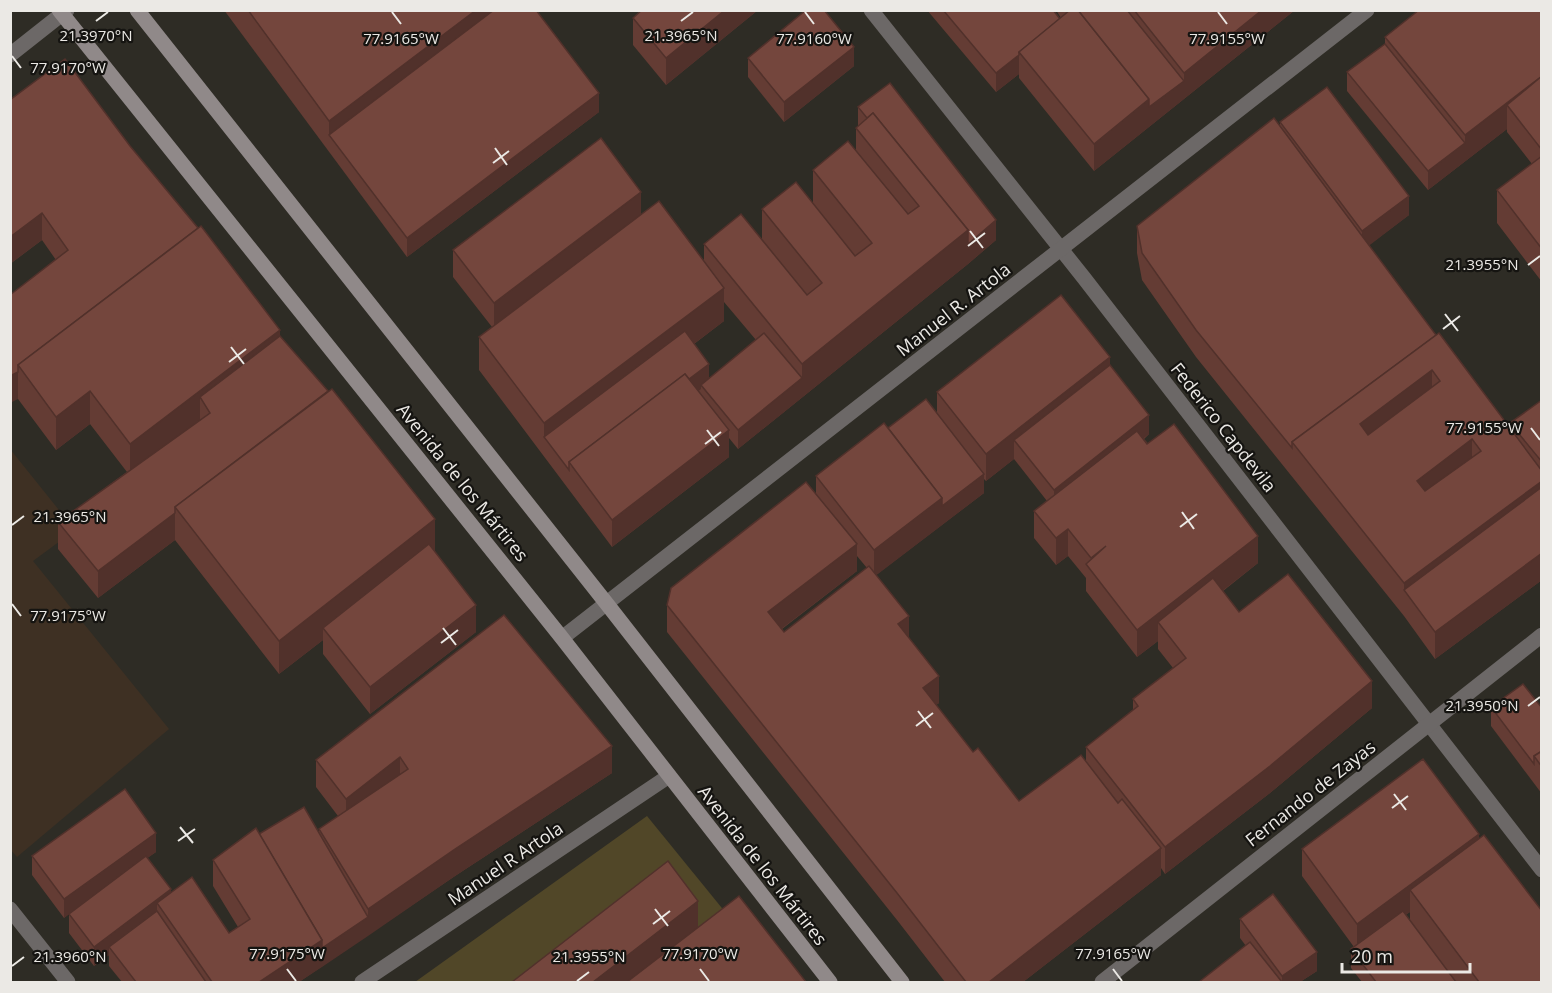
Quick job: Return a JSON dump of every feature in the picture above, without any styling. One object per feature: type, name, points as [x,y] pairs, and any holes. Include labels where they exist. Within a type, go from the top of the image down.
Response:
[{"type":"main road","name":"Avenida de los Mártires","points":[[136,10],[607,604],[902,982]]},
{"type":"main road","name":"Avenida de los Mártires","points":[[63,12],[562,638],[830,982]]},
{"type":"street","name":"Federico Capdevila","points":[[871,10],[1061,249],[1542,870]]},
{"type":"street","name":"Manuel R. Artola","points":[[562,638],[1367,10]]},
{"type":"street","points":[[10,55],[63,12]]},
{"type":"street","name":"Fernando de Zayas","points":[[1102,982],[1542,635]]},
{"type":"street","name":"Manuel R Artola","points":[[362,982],[669,776]]},
{"type":"street","points":[[10,909],[68,982]]},
{"type":"shaded area","points":[[10,449],[75,530],[33,561],[169,729],[17,857],[10,849]]},
{"type":"shaded area","points":[[647,816],[739,929],[554,982],[415,982]]},
{"type":"building","points":[[248,10],[476,10],[329,121]]},
{"type":"building","points":[[494,10],[536,10],[599,93],[407,238],[329,135]]},
{"type":"building","points":[[642,10],[725,10],[666,58],[633,18]]},
{"type":"building","points":[[806,10],[824,10],[854,47],[784,102],[748,58]]},
{"type":"building","points":[[943,10],[1053,10],[1060,19],[996,73]]},
{"type":"building","points":[[1070,10],[1078,10],[1149,99],[1094,144],[1019,52]]},
{"type":"building","points":[[1078,10],[1127,10],[1184,81],[1149,107],[1149,99]]},
{"type":"building","points":[[1134,10],[1262,10],[1184,73]]},
{"type":"building","points":[[1419,10],[1542,10],[1542,76],[1465,135],[1385,37]]},
{"type":"building","points":[[1385,44],[1465,143],[1428,171],[1347,72]]},
{"type":"building","points":[[65,59],[130,146],[198,228],[18,365],[18,372],[10,376],[10,295],[68,250],[42,213],[10,237],[10,100]]},
{"type":"building","points":[[1542,76],[1542,150],[1507,105]]},
{"type":"building","points":[[890,83],[996,220],[968,244],[968,230],[873,113],[867,118],[858,107]]},
{"type":"building","points":[[1327,87],[1409,196],[1362,231],[1280,122]]},
{"type":"building","points":[[873,113],[968,230],[802,364],[704,244],[741,214],[807,295],[822,283],[762,209],[796,182],[855,256],[872,243],[813,170],[848,141],[908,214],[919,206],[856,128]]},
{"type":"building","points":[[1274,118],[1436,335],[1292,442],[1292,448],[1196,330],[1142,253],[1137,226]]},
{"type":"building","points":[[601,138],[641,192],[494,303],[453,250]]},
{"type":"building","points":[[1542,156],[1542,249],[1497,190]]},
{"type":"building","points":[[659,201],[724,288],[544,423],[479,337]]},
{"type":"building","points":[[201,226],[280,330],[130,444],[90,391],[56,417],[18,365]]},
{"type":"building","points":[[1061,295],[1110,357],[986,454],[937,392]]},
{"type":"building","points":[[685,331],[709,364],[689,379],[685,374],[569,462],[569,470],[544,437]]},
{"type":"building","points":[[764,333],[802,378],[738,430],[701,385]]},
{"type":"building","points":[[1439,333],[1542,471],[1542,481],[1404,583],[1292,442]],"holes":[[[1432,370],[1440,381],[1368,435],[1360,424]],[[1472,439],[1481,451],[1425,491],[1417,481]]]},
{"type":"building","points":[[280,336],[328,391],[175,507],[175,513],[98,571],[58,522],[210,413],[200,397]]},
{"type":"building","points":[[1110,365],[1149,415],[1054,490],[1014,440]]},
{"type":"building","points":[[685,374],[729,430],[612,520],[569,462]]},
{"type":"building","points":[[332,389],[435,519],[279,641],[175,507]]},
{"type":"building","points":[[926,399],[984,474],[942,506],[942,498],[888,428]]},
{"type":"building","points":[[1542,400],[1542,462],[1510,423]]},
{"type":"building","points":[[884,423],[942,498],[874,550],[816,476]]},
{"type":"building","points":[[1174,424],[1258,536],[1137,630],[1086,564],[1106,546],[1091,558],[1068,529],[1056,538],[1034,511],[1137,431],[1147,444]]},
{"type":"building","points":[[806,482],[857,544],[768,612],[784,632],[869,566],[909,616],[898,624],[939,676],[923,688],[973,752],[978,748],[1019,801],[1081,755],[1118,803],[1122,799],[1161,848],[989,982],[966,982],[667,605],[671,588]]},
{"type":"building","points":[[1542,487],[1542,553],[1435,632],[1404,590]]},
{"type":"building","points":[[429,544],[476,605],[370,687],[323,628]]},
{"type":"building","points":[[1288,574],[1372,681],[1270,766],[1165,847],[1086,747],[1138,706],[1133,699],[1186,658],[1158,622],[1213,578],[1239,612]]},
{"type":"building","points":[[504,615],[612,746],[368,909],[319,829],[408,769],[400,757],[346,799],[316,760]]},
{"type":"building","points":[[1523,684],[1542,708],[1542,751],[1534,756],[1534,764],[1491,707]]},
{"type":"building","points":[[1542,751],[1542,767],[1534,756]]},
{"type":"building","points":[[1423,759],[1479,834],[1357,924],[1302,849]]},
{"type":"building","points":[[125,789],[156,833],[64,899],[32,856]]},
{"type":"building","points":[[304,807],[368,917],[322,948],[322,940],[259,834]]},
{"type":"building","points":[[256,828],[322,940],[259,982],[212,982],[157,903],[192,877],[229,933],[250,919],[213,860]]},
{"type":"building","points":[[1484,835],[1542,911],[1542,982],[1479,982],[1410,890]]},
{"type":"building","points":[[146,856],[171,889],[94,947],[69,914]]},
{"type":"building","points":[[668,861],[698,901],[593,982],[512,982]]},
{"type":"building","points":[[1273,894],[1317,952],[1282,976],[1240,919]]},
{"type":"building","points":[[739,896],[806,982],[627,982]]},
{"type":"building","points":[[157,911],[206,982],[136,982],[109,947]]},
{"type":"building","points":[[1403,911],[1456,982],[1376,982],[1351,949]]},
{"type":"building","points":[[1250,942],[1282,982],[1199,982]]}]
